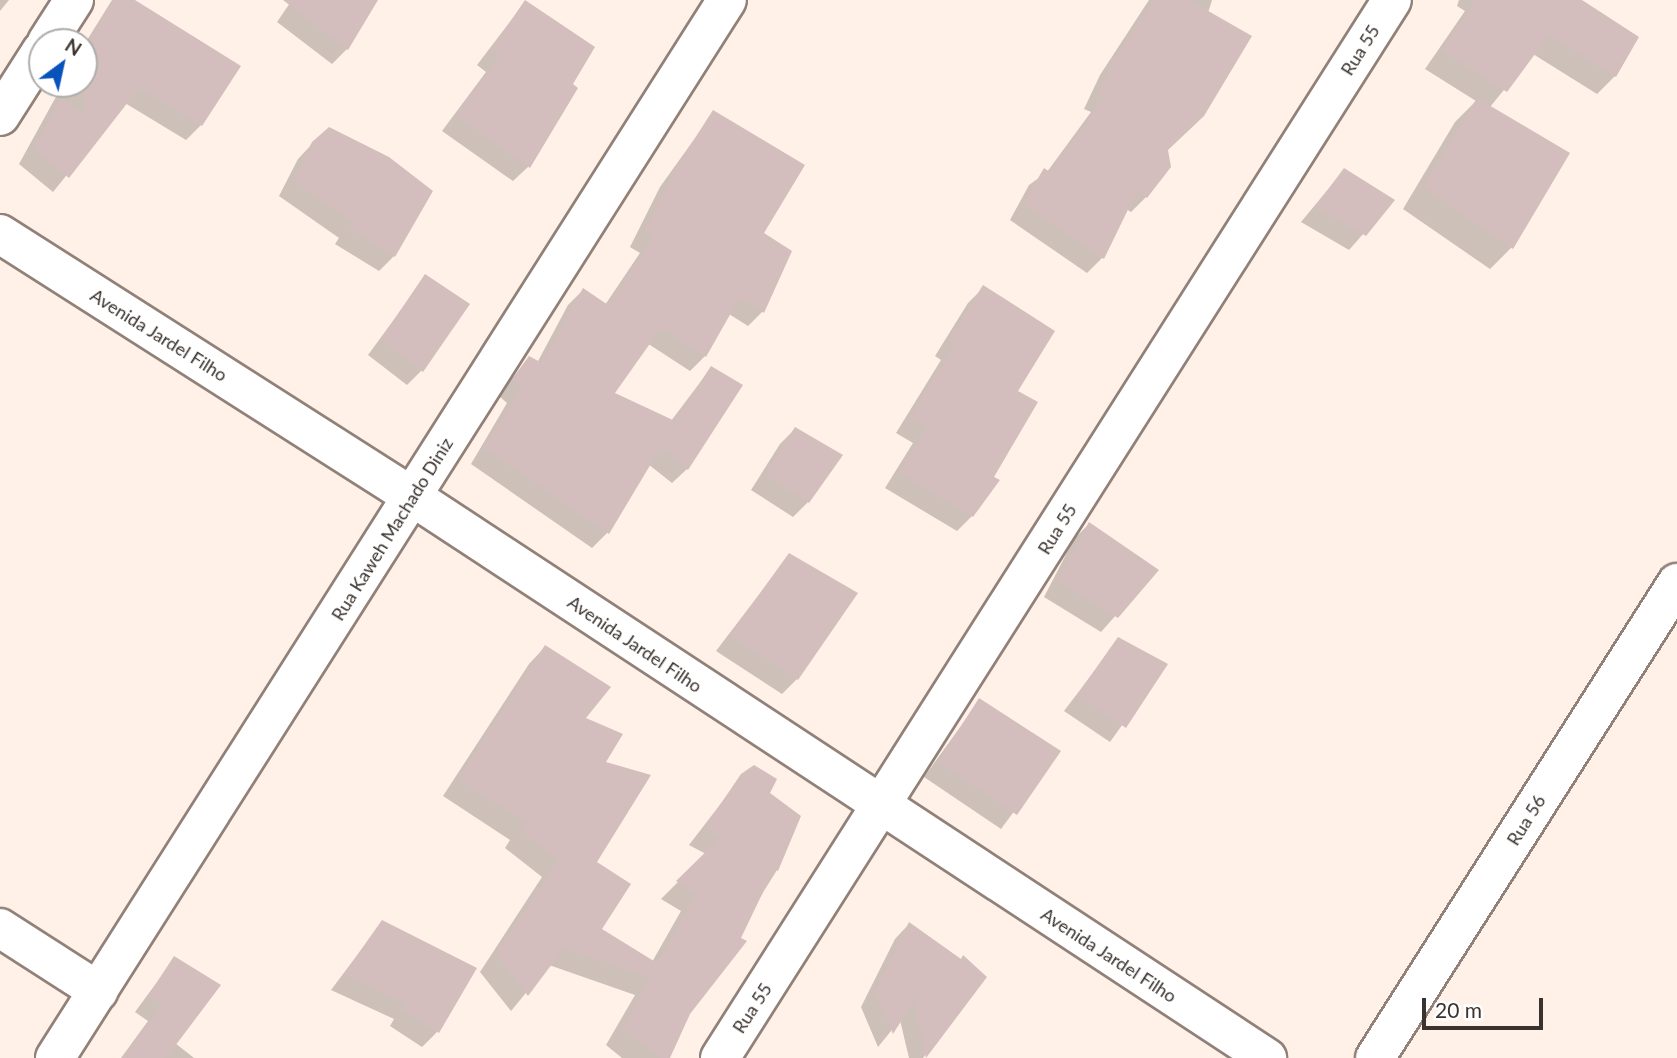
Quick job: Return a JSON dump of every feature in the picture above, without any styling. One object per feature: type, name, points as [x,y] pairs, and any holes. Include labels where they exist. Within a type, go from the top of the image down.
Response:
[{"type":"street","points":[[56,28],[74,0]]},
{"type":"street","name":"Rua Kaweh Machado Diniz","points":[[55,1058],[727,0]]},
{"type":"street","name":"Rua 55","points":[[720,1058],[1392,0]]},
{"type":"street","points":[[0,116],[28,72]]},
{"type":"street","name":"Avenida Jardel Filho","points":[[0,234],[413,497],[881,807],[1268,1058]]},
{"type":"street","name":"Rua 56","points":[[1375,1058],[1677,583]]},
{"type":"street","points":[[0,928],[98,991]]},
{"type":"building","points":[[114,0],[135,0],[241,66],[202,126],[139,88],[69,178],[33,148],[61,98],[84,113],[84,98],[98,98],[98,28]]},
{"type":"building","points":[[283,0],[378,0],[348,50]]},
{"type":"building","points":[[525,0],[595,47],[573,84],[578,88],[530,168],[456,115],[500,56],[491,50]]},
{"type":"building","points":[[1154,0],[1189,0],[1252,36],[1204,116],[1168,150],[1171,167],[1147,198],[1137,191],[1104,259],[1023,204],[1044,168],[1050,172],[1104,97],[1098,93],[1115,58]]},
{"type":"building","points":[[1476,0],[1582,0],[1639,37],[1616,77],[1549,35],[1507,92],[1442,50]]},
{"type":"building","points":[[1477,98],[1570,153],[1513,249],[1423,187]]},
{"type":"building","points":[[713,110],[805,165],[764,233],[792,251],[764,313],[740,297],[706,357],[661,328],[615,393],[675,421],[711,366],[743,385],[688,470],[661,447],[609,534],[484,448],[521,388],[512,379],[529,356],[542,363],[583,288],[608,305],[653,238],[644,231],[674,171]]},
{"type":"building","points":[[329,127],[389,157],[433,191],[395,257],[349,228],[352,222],[293,180],[312,142]]},
{"type":"building","points":[[1344,168],[1395,200],[1366,236],[1315,207]]},
{"type":"building","points":[[425,274],[470,304],[423,372],[381,339]]},
{"type":"building","points":[[983,285],[1055,331],[1018,391],[1038,402],[994,477],[1000,480],[973,517],[899,473],[926,428],[910,418],[954,344],[948,341]]},
{"type":"building","points":[[795,427],[843,455],[809,503],[765,475]]},
{"type":"building","points":[[1089,522],[1159,570],[1118,618],[1057,581]]},
{"type":"building","points":[[789,553],[858,593],[798,680],[730,635]]},
{"type":"building","points":[[1118,637],[1168,664],[1126,728],[1077,695]]},
{"type":"building","points":[[545,645],[611,687],[586,718],[623,734],[606,762],[651,775],[597,862],[631,884],[602,929],[657,963],[697,894],[676,881],[721,837],[705,827],[741,774],[754,765],[777,779],[770,793],[801,816],[778,871],[774,869],[741,938],[747,941],[690,1014],[670,1058],[660,1058],[622,1028],[650,978],[564,948],[528,996],[496,954],[558,860],[520,830],[526,823],[458,779]]},
{"type":"building","points":[[979,698],[1061,751],[1017,815],[938,762]]},
{"type":"building","points":[[382,920],[477,968],[439,1033],[403,1010],[407,1004],[344,974]]},
{"type":"building","points":[[909,922],[961,959],[963,955],[987,977],[926,1058],[914,1001],[893,1034],[875,991]]},
{"type":"building","points":[[174,956],[221,985],[166,1058],[122,1058],[162,1005],[148,996]]}]
